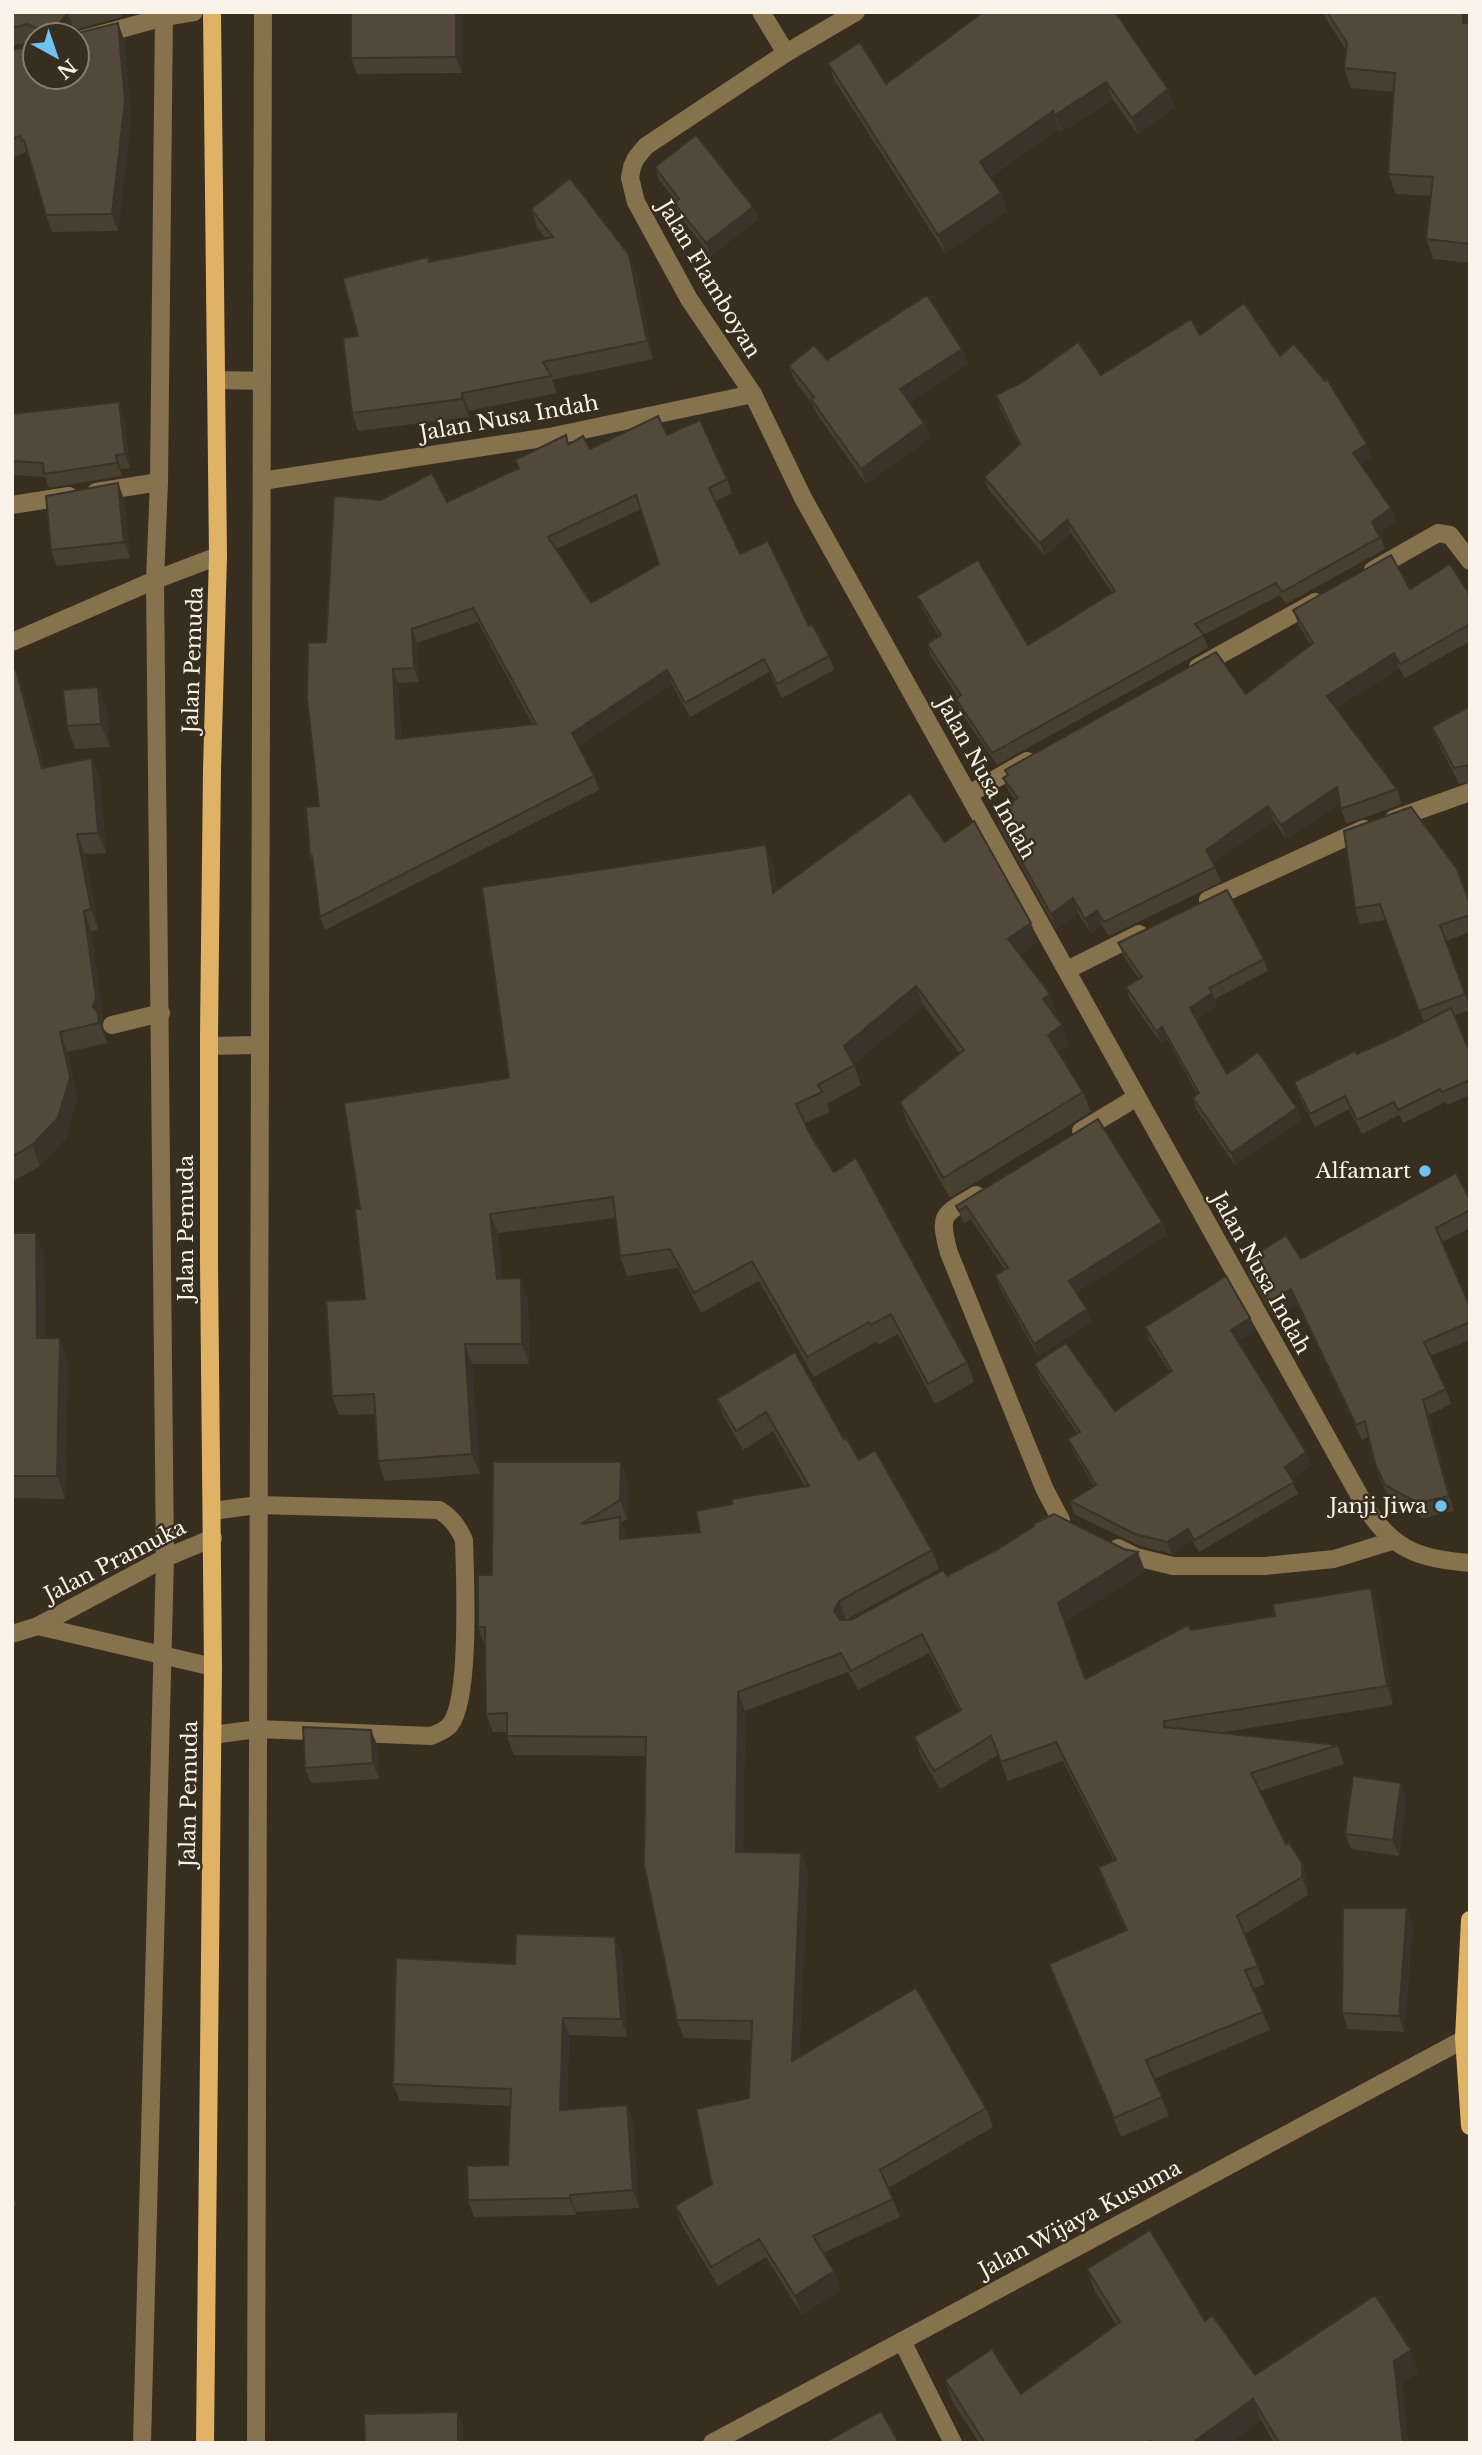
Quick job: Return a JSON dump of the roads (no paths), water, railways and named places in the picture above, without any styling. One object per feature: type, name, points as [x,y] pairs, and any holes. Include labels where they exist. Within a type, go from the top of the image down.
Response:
[{"type":"main road","name":"Jalan Pemuda","points":[[205,2443],[214,1667],[209,1046],[218,556],[212,12]]},
{"type":"main road","points":[[1470,1920],[1467,2037],[1470,2126]]},
{"type":"street","points":[[91,37],[164,15],[194,12]]},
{"type":"street","points":[[256,2443],[263,12]]},
{"type":"street","points":[[761,12],[786,53]]},
{"type":"street","name":"Jalan Flamboyan","points":[[753,394],[689,299],[636,202],[630,178],[636,158],[646,146],[786,53],[856,12]]},
{"type":"street","points":[[142,2443],[165,1558],[155,580],[159,482],[164,15]]},
{"type":"street","points":[[216,380],[262,381]]},
{"type":"street","name":"Jalan Nusa Indah","points":[[262,481],[549,437],[753,394],[803,498],[1368,1511],[1392,1541],[1434,1560],[1470,1563]]},
{"type":"street","points":[[12,505],[159,482]]},
{"type":"street","points":[[1354,580],[1438,533],[1450,535],[1470,561]]},
{"type":"street","points":[[12,642],[155,580],[218,556]]},
{"type":"street","points":[[1186,673],[1331,593]]},
{"type":"street","points":[[969,794],[1041,754]]},
{"type":"street","points":[[1194,907],[1348,835],[1470,792]]},
{"type":"street","points":[[1066,970],[1159,924]]},
{"type":"street","points":[[112,1025],[160,1013]]},
{"type":"street","points":[[209,1046],[260,1045]]},
{"type":"street","points":[[1066,1140],[1137,1097]]},
{"type":"street","points":[[995,1183],[947,1214],[942,1222],[942,1229],[948,1253],[1045,1490],[1067,1522],[1027,1536]]},
{"type":"street","points":[[212,1511],[258,1505],[439,1510],[448,1516],[464,1541],[466,1642],[457,1706],[450,1725],[431,1736],[258,1729],[212,1735]]},
{"type":"street","name":"Jalan Pramuka","points":[[12,1634],[38,1626],[165,1558],[213,1538]]},
{"type":"street","points":[[1108,1542],[1136,1557],[1173,1566],[1252,1566],[1334,1559],[1392,1541]]},
{"type":"street","name":"Jalan Pramuka","points":[[38,1626],[214,1667]]},
{"type":"street","name":"Jalan Wijaya Kusuma","points":[[712,2443],[1467,2037]]},
{"type":"street","points":[[902,2341],[953,2443]]},
{"type":"place","name":"Alfamart","points":[[1425,1171]]},
{"type":"place","name":"Janji Jiwa","points":[[1441,1506]]}]
